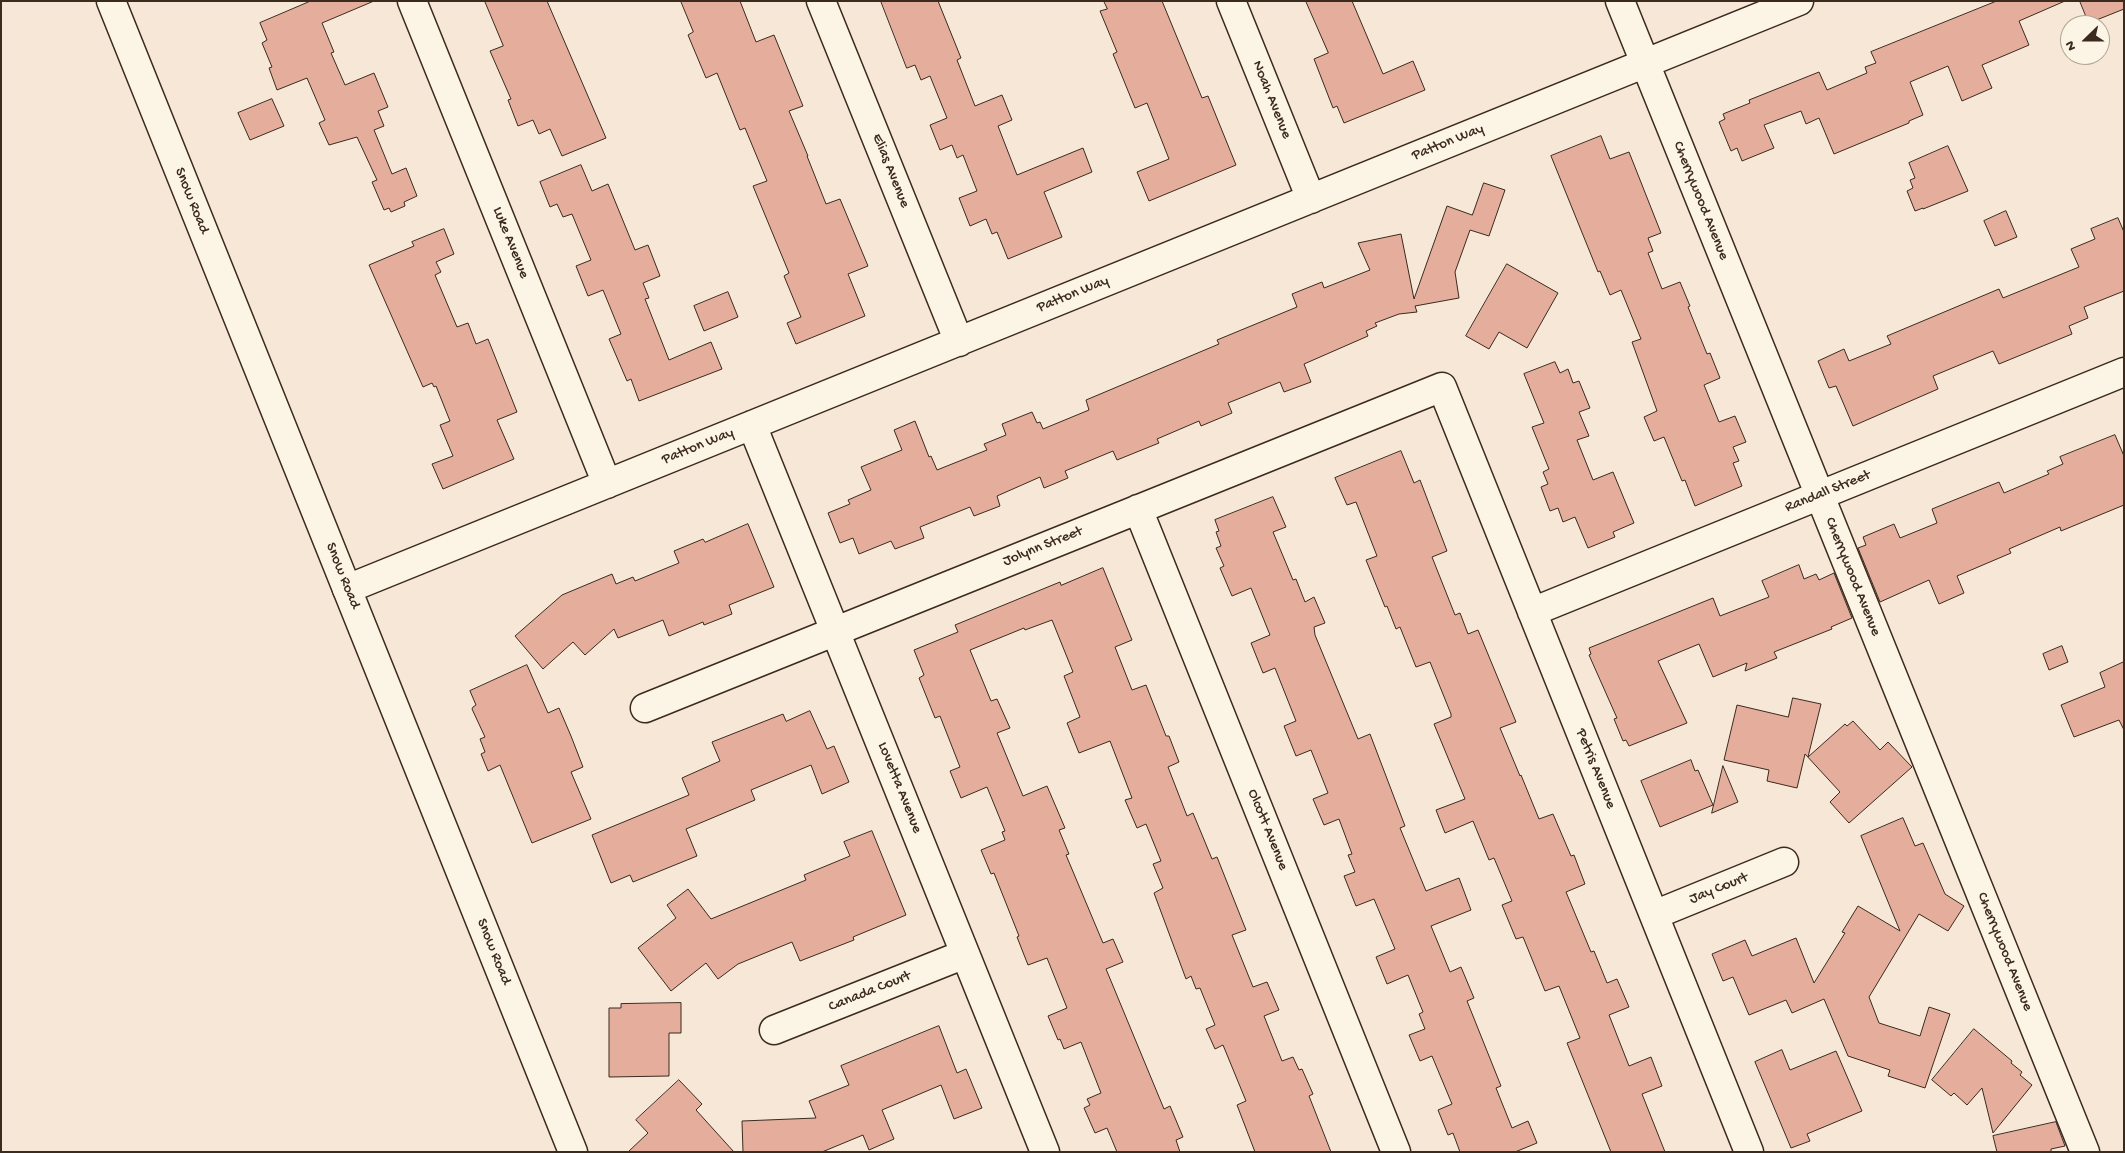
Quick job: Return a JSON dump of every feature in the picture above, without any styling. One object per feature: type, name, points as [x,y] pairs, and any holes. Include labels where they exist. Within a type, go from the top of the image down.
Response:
[{"type":"street","name":"Snow Road","points":[[111,1],[573,1152]]},
{"type":"street","name":"Luke Avenue","points":[[412,1],[607,484]]},
{"type":"street","name":"Elias Avenue","points":[[821,1],[959,342]]},
{"type":"street","name":"Noah Avenue","points":[[1230,1],[1310,199]]},
{"type":"street","name":"Cherrywood Avenue","points":[[1620,1],[2085,1152]]},
{"type":"street","name":"Patton Way","points":[[347,589],[1799,1]]},
{"type":"street","name":"Randall Street","points":[[1532,612],[2124,372]]},
{"type":"street","name":"Jolynn Street","points":[[645,708],[1442,387]]},
{"type":"street","name":"Petris Avenue","points":[[1442,387],[1749,1152]]},
{"type":"street","name":"Lovetta Avenue","points":[[752,425],[1045,1152]]},
{"type":"street","name":"Olcott Avenue","points":[[1138,509],[1396,1152]]},
{"type":"street","name":"Jay Court","points":[[1654,915],[1784,862]]},
{"type":"street","name":"Canada Court","points":[[774,1030],[965,954]]},
{"type":"building","points":[[311,1],[374,1],[322,23],[334,52],[331,53],[345,85],[374,73],[388,107],[378,111],[384,126],[374,130],[392,174],[406,168],[417,196],[404,202],[405,206],[391,212],[389,208],[384,210],[372,182],[377,180],[357,137],[329,145],[319,123],[325,120],[307,78],[277,90],[269,68],[272,67],[262,43],[267,40],[260,23]]},
{"type":"building","points":[[485,1],[547,1],[606,138],[562,156],[550,129],[539,134],[533,120],[518,126],[508,100],[511,99],[490,51],[503,46]]},
{"type":"building","points":[[681,1],[740,1],[756,42],[774,35],[803,106],[789,111],[826,204],[840,199],[868,266],[848,274],[865,316],[796,344],[787,323],[801,317],[784,276],[789,273],[753,186],[767,181],[745,128],[740,130],[717,73],[706,78],[688,35],[693,32]]},
{"type":"building","points":[[881,1],[938,1],[961,58],[957,60],[975,106],[1002,95],[1012,120],[998,126],[1017,175],[1083,148],[1092,172],[1044,192],[1062,237],[1008,259],[997,232],[992,234],[986,219],[970,226],[959,198],[977,191],[963,155],[957,158],[952,145],[940,150],[930,125],[947,118],[930,76],[921,80],[915,65],[907,68]]},
{"type":"building","points":[[1104,1],[1162,1],[1202,98],[1208,96],[1236,165],[1149,201],[1137,172],[1169,159],[1147,103],[1135,108],[1113,54],[1117,52],[1100,11],[1107,9]]},
{"type":"building","points":[[1306,1],[1352,1],[1383,74],[1413,61],[1425,90],[1344,123],[1337,106],[1333,108],[1314,59],[1328,53]]},
{"type":"building","points":[[1997,1],[2065,1],[2019,21],[2029,45],[1982,65],[1992,88],[1962,101],[1948,66],[1910,82],[1923,115],[1909,121],[1909,123],[1834,154],[1819,118],[1806,124],[1801,111],[1764,125],[1774,148],[1742,161],[1737,148],[1731,151],[1719,122],[1725,119],[1723,114],[1750,103],[1749,100],[1819,72],[1827,90],[1867,73],[1865,67],[1876,63],[1871,52]]},
{"type":"building","points":[[2080,1],[2124,1],[2124,9],[2109,15],[2086,15]]},
{"type":"building","points":[[272,99],[284,126],[250,140],[238,113]]},
{"type":"building","points":[[1601,136],[1610,159],[1629,152],[1661,233],[1648,238],[1653,251],[1648,253],[1662,289],[1680,282],[1707,354],[1710,353],[1720,378],[1704,385],[1719,422],[1735,416],[1746,442],[1733,447],[1739,461],[1733,463],[1742,486],[1695,506],[1685,480],[1682,481],[1664,437],[1654,441],[1644,417],[1657,411],[1632,342],[1641,339],[1621,290],[1610,295],[1600,271],[1598,272],[1551,156]]},
{"type":"building","points":[[1948,146],[1968,191],[1915,211],[1907,191],[1913,188],[1910,180],[1915,178],[1909,163]]},
{"type":"building","points":[[581,165],[592,191],[608,184],[635,250],[648,245],[660,276],[643,283],[649,298],[645,299],[669,360],[711,342],[722,369],[639,401],[631,379],[627,381],[609,339],[621,334],[603,290],[588,296],[576,266],[591,260],[572,214],[563,217],[557,204],[550,207],[540,182]]},
{"type":"building","points":[[1484,183],[1505,190],[1489,236],[1470,230],[1455,272],[1459,298],[1415,306],[1417,312],[1399,314],[1375,323],[1377,326],[1366,331],[1368,336],[1304,364],[1311,382],[1284,392],[1280,382],[1228,403],[1232,413],[1201,426],[1199,421],[1157,439],[1159,443],[1117,460],[1113,451],[1065,471],[1068,478],[1044,488],[1040,477],[997,496],[1000,506],[974,516],[970,507],[920,527],[924,538],[895,549],[891,541],[859,554],[853,538],[840,543],[828,513],[850,504],[848,500],[871,490],[861,467],[902,450],[894,430],[915,421],[929,457],[931,456],[937,470],[987,450],[984,444],[1006,435],[1002,424],[1032,412],[1037,423],[1040,422],[1043,429],[1089,410],[1086,400],[1219,344],[1217,340],[1297,307],[1292,294],[1322,282],[1324,288],[1370,270],[1358,243],[1401,234],[1414,299],[1447,206],[1472,215]]},
{"type":"building","points":[[2006,211],[2017,237],[1995,246],[1984,221]]},
{"type":"building","points":[[2118,218],[2124,232],[2124,291],[2084,307],[2088,318],[2069,326],[2072,334],[1999,364],[1993,351],[1933,376],[1938,389],[1853,426],[1836,386],[1829,388],[1818,361],[1844,349],[1849,361],[1891,344],[1887,336],[1999,289],[2003,298],[2079,267],[2071,249],[2095,239],[2091,229]]},
{"type":"building","points":[[444,229],[454,254],[436,262],[441,272],[435,275],[457,327],[468,323],[476,344],[488,339],[517,412],[497,420],[514,459],[443,489],[432,464],[453,456],[440,425],[450,421],[436,386],[434,387],[432,383],[423,387],[369,265],[414,246],[412,242]]},
{"type":"building","points":[[1507,264],[1558,293],[1527,348],[1499,332],[1489,349],[1466,336]]},
{"type":"building","points":[[728,292],[738,317],[704,331],[694,306]]},
{"type":"building","points":[[1555,362],[1560,373],[1568,369],[1573,383],[1579,381],[1590,408],[1579,412],[1589,436],[1577,440],[1593,480],[1613,472],[1634,523],[1613,532],[1615,537],[1588,548],[1575,517],[1563,522],[1558,508],[1550,511],[1541,487],[1548,484],[1543,472],[1549,469],[1532,427],[1544,423],[1524,374]]},
{"type":"building","points":[[2115,435],[2124,456],[2124,505],[2061,531],[2060,527],[2009,549],[2011,553],[1957,576],[1964,593],[1939,604],[1929,580],[1880,602],[1858,548],[1866,545],[1863,537],[1894,524],[1900,538],[1937,523],[1932,509],[1999,482],[2004,493],[2049,474],[2047,471],[2063,464],[2060,457]]},
{"type":"building","points":[[1401,451],[1414,483],[1420,480],[1447,551],[1432,557],[1455,615],[1460,613],[1468,634],[1478,630],[1516,722],[1500,728],[1520,776],[1539,819],[1553,814],[1571,856],[1574,855],[1585,884],[1566,892],[1591,952],[1594,951],[1607,983],[1617,979],[1629,1007],[1609,1015],[1629,1066],[1651,1057],[1662,1086],[1642,1094],[1665,1152],[1611,1152],[1567,1043],[1580,1038],[1559,986],[1545,991],[1523,937],[1516,939],[1502,905],[1512,901],[1494,858],[1489,860],[1473,821],[1445,833],[1436,810],[1465,799],[1434,724],[1451,717],[1451,714],[1430,662],[1416,667],[1400,627],[1396,629],[1387,606],[1385,607],[1366,560],[1377,556],[1356,502],[1347,505],[1335,478]]},
{"type":"building","points":[[1273,497],[1286,527],[1273,532],[1293,580],[1296,579],[1305,602],[1314,597],[1325,623],[1314,627],[1315,635],[1358,739],[1370,734],[1405,826],[1400,828],[1426,891],[1459,878],[1471,910],[1431,926],[1450,972],[1461,967],[1474,998],[1467,1001],[1501,1086],[1496,1088],[1512,1128],[1528,1121],[1537,1143],[1515,1152],[1460,1152],[1453,1133],[1448,1135],[1438,1110],[1452,1104],[1432,1056],[1420,1061],[1409,1035],[1425,1029],[1419,1014],[1423,1012],[1408,975],[1387,984],[1376,957],[1395,949],[1374,899],[1356,906],[1344,876],[1355,872],[1348,855],[1352,854],[1339,819],[1324,825],[1313,799],[1328,793],[1311,750],[1296,756],[1284,726],[1296,721],[1275,668],[1263,673],[1251,643],[1270,635],[1251,588],[1232,596],[1220,568],[1224,566],[1216,548],[1221,546],[1216,532],[1219,531],[1215,520]]},
{"type":"building","points":[[748,524],[774,587],[729,605],[732,614],[704,625],[703,622],[669,636],[663,620],[618,638],[614,629],[585,655],[573,642],[543,669],[515,636],[562,595],[612,574],[616,584],[633,577],[635,581],[679,563],[674,551],[703,539],[705,542]]},
{"type":"building","points":[[1799,565],[1804,579],[1816,574],[1819,580],[1834,573],[1852,618],[1831,627],[1832,629],[1774,652],[1777,658],[1745,671],[1747,663],[1713,677],[1699,644],[1658,661],[1687,723],[1629,746],[1626,740],[1623,741],[1614,719],[1617,718],[1589,655],[1591,654],[1589,648],[1713,598],[1720,616],[1769,597],[1762,581]]},
{"type":"building","points":[[1103,568],[1132,640],[1115,647],[1132,690],[1146,685],[1166,736],[1169,736],[1179,762],[1168,767],[1187,816],[1193,813],[1212,859],[1217,857],[1246,930],[1232,935],[1253,987],[1267,982],[1279,1010],[1264,1016],[1282,1061],[1293,1057],[1299,1070],[1302,1069],[1313,1094],[1309,1096],[1331,1152],[1255,1152],[1237,1105],[1246,1101],[1223,1045],[1215,1049],[1206,1029],[1215,1025],[1200,988],[1196,989],[1191,976],[1186,979],[1154,893],[1163,888],[1153,864],[1161,861],[1146,824],[1137,828],[1125,800],[1132,798],[1110,741],[1079,753],[1067,723],[1080,717],[1064,676],[1073,672],[1052,620],[1025,630],[1024,628],[970,650],[991,701],[997,699],[1010,728],[997,733],[1023,796],[1047,786],[1065,828],[1059,830],[1069,854],[1066,855],[1103,943],[1113,939],[1123,962],[1106,969],[1164,1109],[1170,1106],[1183,1137],[1176,1140],[1180,1152],[1117,1152],[1107,1128],[1095,1133],[1084,1108],[1090,1105],[1087,1099],[1101,1093],[1081,1042],[1064,1049],[1060,1039],[1058,1040],[1048,1016],[1067,1008],[1047,958],[1028,965],[1017,937],[1019,936],[994,873],[991,874],[981,850],[1005,840],[1002,832],[1005,831],[987,787],[961,798],[950,771],[960,767],[940,716],[935,718],[919,678],[924,675],[914,650],[958,632],[955,625],[1060,582],[1061,585]]},
{"type":"building","points":[[2062,646],[2068,662],[2049,670],[2043,654]]},
{"type":"building","points":[[2124,662],[2124,730],[2119,720],[2074,737],[2061,705],[2105,687],[2100,673]]},
{"type":"building","points":[[527,665],[548,713],[559,708],[571,736],[583,767],[571,772],[591,819],[532,843],[500,765],[488,771],[481,754],[485,752],[480,739],[485,737],[472,709],[476,705],[470,691]]},
{"type":"building","points":[[1793,698],[1821,704],[1808,757],[1845,724],[1847,726],[1853,721],[1880,750],[1888,742],[1912,767],[1849,823],[1830,802],[1840,792],[1805,754],[1797,788],[1767,781],[1769,770],[1724,760],[1737,705],[1788,717]]},
{"type":"building","points":[[810,711],[827,749],[834,746],[849,782],[822,794],[811,765],[751,790],[755,800],[686,829],[697,856],[633,882],[630,875],[611,883],[592,835],[689,795],[682,778],[720,761],[712,742],[783,714],[786,721]]},
{"type":"building","points":[[1691,760],[1695,771],[1698,770],[1713,805],[1660,827],[1641,781]]},
{"type":"building","points":[[1723,766],[1738,802],[1712,813]]},
{"type":"building","points":[[1903,818],[1915,846],[1923,843],[1945,894],[1964,906],[1948,931],[1919,914],[1869,997],[1879,1023],[1920,1036],[1929,1007],[1950,1014],[1925,1088],[1888,1076],[1890,1070],[1848,1056],[1824,999],[1792,1013],[1786,1000],[1749,1015],[1733,977],[1723,981],[1712,954],[1745,940],[1752,956],[1796,938],[1814,983],[1845,933],[1842,932],[1858,906],[1900,931],[1861,836]]},
{"type":"building","points":[[872,831],[906,915],[853,937],[854,940],[800,961],[792,942],[738,964],[718,979],[706,963],[671,991],[638,948],[676,918],[667,905],[688,889],[711,919],[806,880],[804,875],[850,856],[844,842]]},
{"type":"building","points":[[681,1003],[681,1033],[669,1033],[669,1076],[609,1077],[609,1008],[621,1008],[621,1004]]},
{"type":"building","points":[[939,1026],[957,1073],[966,1069],[982,1108],[954,1119],[941,1085],[882,1110],[894,1139],[869,1150],[863,1135],[822,1152],[743,1152],[742,1121],[816,1118],[809,1101],[849,1085],[841,1066]]},
{"type":"building","points":[[1974,1029],[2012,1061],[2011,1063],[2022,1072],[2020,1075],[2032,1085],[1993,1133],[1982,1088],[1967,1105],[1954,1093],[1951,1096],[1932,1080]]},
{"type":"building","points":[[1782,1050],[1790,1070],[1836,1051],[1862,1111],[1807,1134],[1810,1141],[1791,1148],[1755,1062]]},
{"type":"building","points":[[679,1080],[702,1104],[696,1110],[734,1152],[628,1152],[648,1133],[636,1120]]},
{"type":"building","points":[[2056,1122],[2065,1146],[2051,1149],[2051,1152],[1997,1152],[1993,1136]]}]
